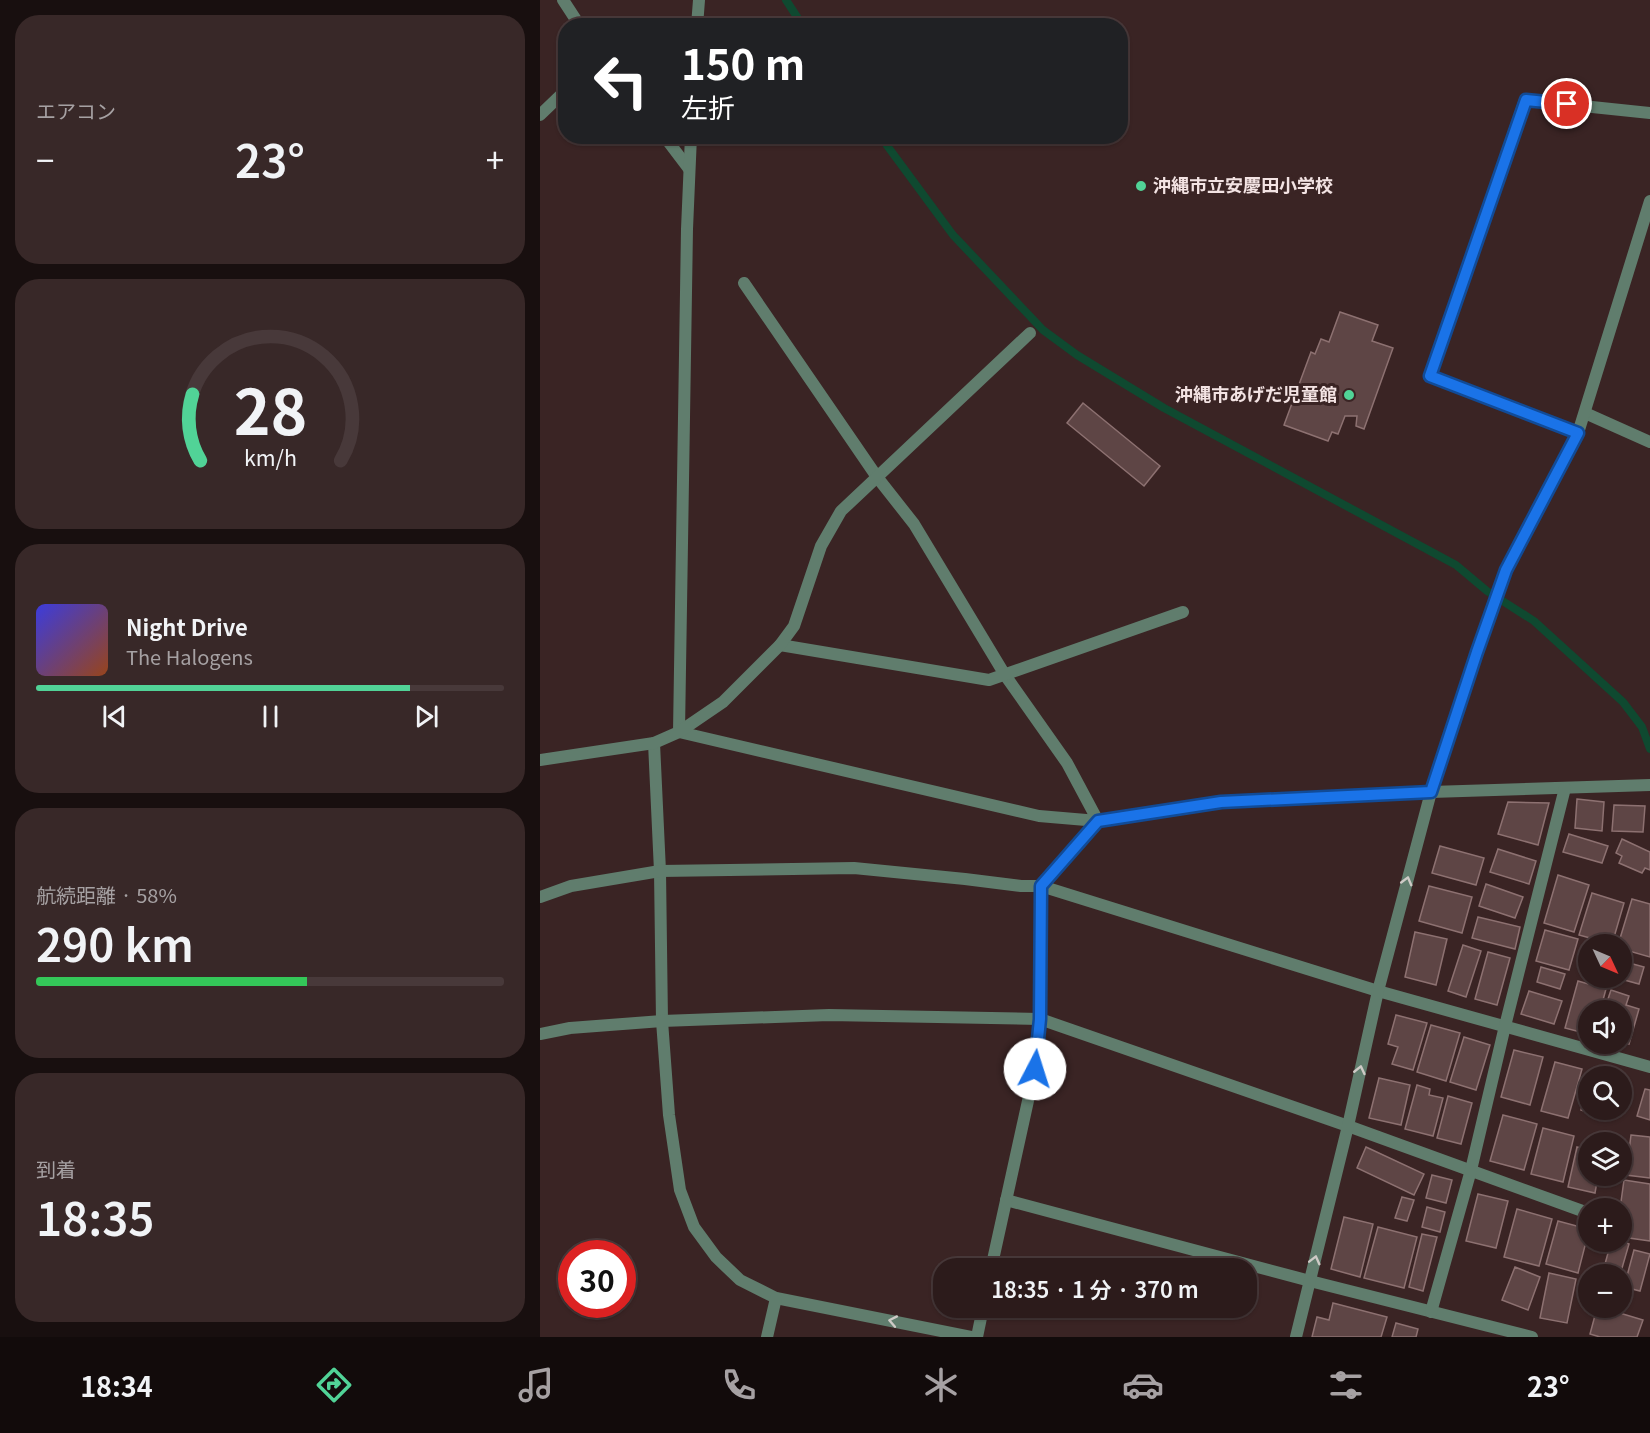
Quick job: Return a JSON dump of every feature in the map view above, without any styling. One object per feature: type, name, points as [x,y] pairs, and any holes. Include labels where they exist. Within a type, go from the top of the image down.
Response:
[{"type":"street","points":[[563,0],[575,18]]},
{"type":"street","points":[[698,18],[699,0]]},
{"type":"street","points":[[540,115],[558,98]]},
{"type":"street","points":[[1578,433],[1430,376],[1526,100],[1650,113]]},
{"type":"street","points":[[670,144],[689,169]]},
{"type":"street","points":[[679,732],[687,229],[691,144]]},
{"type":"street","points":[[1296,1337],[1348,1126],[1378,991],[1431,792],[1506,570],[1578,433],[1650,201]]},
{"type":"street","points":[[744,284],[877,477],[914,524],[1005,675],[1066,763],[1098,821]]},
{"type":"street","points":[[540,760],[654,742],[679,732],[723,702],[780,645],[794,626],[821,546],[841,511],[1030,333]]},
{"type":"street","points":[[1585,413],[1650,442]]},
{"type":"street","points":[[780,645],[989,680],[1183,612]]},
{"type":"street","points":[[679,732],[1039,816],[1098,821],[1221,802],[1644,785]]},
{"type":"street","points":[[654,742],[660,872],[662,1021],[669,1115],[680,1190],[694,1227],[716,1257],[740,1280],[771,1295],[971,1337]]},
{"type":"street","points":[[1431,1312],[1471,1170],[1565,788]]},
{"type":"street","points":[[994,1258],[1035,1069],[1040,1019],[1041,886],[1098,821]]},
{"type":"street","points":[[540,897],[571,886],[660,872],[854,868],[1021,886],[1041,886],[1378,991],[1650,1066]]},
{"type":"street","points":[[540,1034],[570,1028],[662,1021],[829,1015],[1040,1019],[1348,1126],[1578,1209]]},
{"type":"street","points":[[1006,1200],[1532,1337]]},
{"type":"street","points":[[767,1337],[771,1295]]},
{"type":"street","points":[[977,1337],[981,1318]]},
{"type":"building","points":[[1340,312],[1378,325],[1372,341],[1393,348],[1364,429],[1356,426],[1357,416],[1345,416],[1338,434],[1332,432],[1328,441],[1284,425],[1311,352],[1315,354],[1321,339],[1329,342]]},
{"type":"building","points":[[1083,403],[1160,466],[1144,486],[1067,423]]},
{"type":"building","points":[[1577,799],[1604,802],[1602,831],[1575,828]]},
{"type":"building","points":[[1508,802],[1549,803],[1538,845],[1498,834]]},
{"type":"building","points":[[1614,805],[1645,806],[1643,832],[1612,831]]},
{"type":"building","points":[[1569,834],[1608,846],[1602,863],[1563,852]]},
{"type":"building","points":[[1622,839],[1650,852],[1650,870],[1645,868],[1642,873],[1619,863],[1622,856],[1616,853]]},
{"type":"building","points":[[1440,846],[1484,858],[1476,885],[1432,873]]},
{"type":"building","points":[[1498,849],[1536,861],[1529,884],[1490,872]]},
{"type":"building","points":[[1558,875],[1589,885],[1574,932],[1544,923]]},
{"type":"building","points":[[1486,884],[1523,897],[1515,918],[1479,906]]},
{"type":"building","points":[[1429,886],[1472,897],[1462,933],[1419,921]]},
{"type":"building","points":[[1592,893],[1624,903],[1615,934],[1579,934]]},
{"type":"building","points":[[1632,899],[1650,904],[1650,957],[1632,952],[1632,934],[1621,934]]},
{"type":"building","points":[[1478,917],[1520,927],[1515,949],[1472,938]]},
{"type":"building","points":[[1545,930],[1578,939],[1569,970],[1536,961]]},
{"type":"building","points":[[1415,932],[1447,939],[1436,985],[1405,977]]},
{"type":"building","points":[[1463,945],[1481,951],[1466,997],[1448,991]]},
{"type":"building","points":[[1488,952],[1510,958],[1497,1005],[1475,999]]},
{"type":"building","points":[[1632,964],[1644,967],[1639,984],[1632,982]]},
{"type":"building","points":[[1541,967],[1565,974],[1560,989],[1537,982]]},
{"type":"building","points":[[1578,981],[1578,988],[1606,989],[1603,1000],[1578,1000],[1578,1031],[1565,1028]]},
{"type":"building","points":[[1611,990],[1629,996],[1628,1000],[1608,1000]]},
{"type":"building","points":[[1529,991],[1562,1001],[1554,1024],[1521,1014]]},
{"type":"building","points":[[1632,1007],[1639,1009],[1632,1034]]},
{"type":"building","points":[[1396,1015],[1427,1023],[1413,1070],[1392,1064],[1398,1047],[1388,1044]]},
{"type":"building","points":[[1431,1025],[1460,1033],[1446,1081],[1417,1072]]},
{"type":"building","points":[[1464,1037],[1490,1045],[1476,1090],[1450,1082]]},
{"type":"building","points":[[1514,1050],[1543,1057],[1530,1105],[1501,1097]]},
{"type":"building","points":[[1555,1062],[1578,1068],[1578,1083],[1568,1118],[1541,1111]]},
{"type":"building","points":[[1379,1078],[1410,1085],[1401,1125],[1369,1118]]},
{"type":"building","points":[[1417,1085],[1430,1089],[1429,1095],[1443,1098],[1433,1136],[1405,1129]]},
{"type":"building","points":[[1645,1089],[1650,1090],[1650,1120],[1637,1116]]},
{"type":"building","points":[[1448,1096],[1472,1103],[1461,1144],[1437,1138]]},
{"type":"building","points":[[1503,1115],[1537,1124],[1524,1170],[1490,1161]]},
{"type":"building","points":[[1543,1128],[1574,1136],[1563,1182],[1531,1174]]},
{"type":"building","points":[[1632,1135],[1650,1137],[1650,1178],[1632,1176]]},
{"type":"building","points":[[1366,1147],[1424,1174],[1414,1195],[1357,1168]]},
{"type":"building","points":[[1577,1147],[1578,1186],[1596,1186],[1595,1193],[1568,1187]]},
{"type":"building","points":[[1432,1175],[1452,1180],[1446,1203],[1426,1198]]},
{"type":"building","points":[[1632,1181],[1650,1184],[1650,1241],[1632,1238],[1632,1198],[1622,1198],[1623,1186],[1632,1186]]},
{"type":"building","points":[[1478,1194],[1508,1201],[1496,1248],[1466,1241]]},
{"type":"building","points":[[1402,1197],[1414,1200],[1407,1221],[1395,1218]]},
{"type":"building","points":[[1427,1207],[1445,1212],[1440,1232],[1422,1227]]},
{"type":"building","points":[[1517,1209],[1552,1219],[1539,1266],[1504,1257]]},
{"type":"building","points":[[1344,1217],[1373,1224],[1360,1277],[1331,1269]]},
{"type":"building","points":[[1558,1221],[1578,1226],[1578,1252],[1583,1252],[1580,1264],[1578,1264],[1578,1273],[1546,1264]]},
{"type":"building","points":[[1378,1227],[1417,1237],[1404,1288],[1364,1278]]},
{"type":"building","points":[[1422,1234],[1437,1237],[1423,1291],[1409,1287]]},
{"type":"building","points":[[1634,1250],[1650,1254],[1640,1291],[1632,1289],[1630,1264]]},
{"type":"building","points":[[1608,1252],[1627,1252],[1623,1264],[1605,1264]]},
{"type":"building","points":[[1515,1267],[1540,1277],[1528,1310],[1502,1300]]},
{"type":"building","points":[[1549,1273],[1576,1279],[1567,1323],[1540,1318]]},
{"type":"building","points":[[1333,1303],[1387,1317],[1381,1337],[1312,1337],[1317,1317],[1329,1320]]},
{"type":"building","points":[[1632,1317],[1643,1320],[1637,1337],[1600,1337],[1590,1334],[1594,1318]]},
{"type":"building","points":[[1396,1323],[1418,1329],[1416,1337],[1392,1337]]},
{"type":"waterway","points":[[786,0],[798,18]]},
{"type":"waterway","points":[[886,144],[953,235],[1043,330],[1077,355],[1164,408],[1456,565],[1487,591],[1534,621],[1623,702],[1642,727],[1650,749]]},
{"type":"place","name":"沖縄市立安慶田小学校","points":[[1141,186]]},
{"type":"place","name":"沖縄市あげだ児童館","points":[[1349,395]]},
{"type":"route","points":[[1035,1069],[1040,1019],[1041,886],[1098,821],[1221,802],[1431,792],[1506,570],[1578,433],[1430,376],[1451,310],[1526,100],[1567,104]]}]
